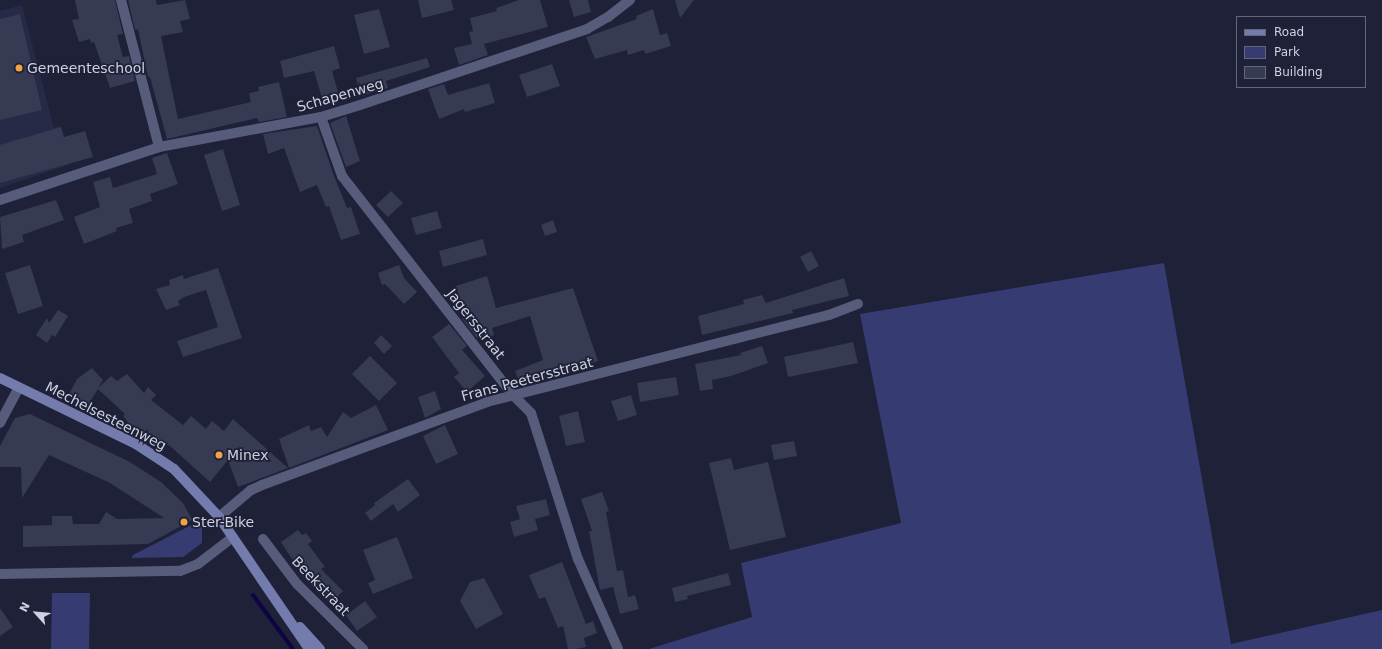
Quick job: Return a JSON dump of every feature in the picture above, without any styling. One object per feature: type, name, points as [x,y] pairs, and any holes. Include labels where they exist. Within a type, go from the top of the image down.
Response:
[{"type":"main road","name":"Mechelsesteenweg","points":[[0,378],[149,452],[191,485],[219,517],[309,649]]},
{"type":"main road","name":"Mechelsesteenweg","points":[[279,603],[320,649]]},
{"type":"street","points":[[121,0],[159,147]]},
{"type":"street","name":"Schapenweg","points":[[0,200],[159,147],[321,118],[587,29],[608,17],[630,0]]},
{"type":"street","name":"Jagersstraat","points":[[321,118],[342,176],[513,395],[531,413],[578,559],[618,649]]},
{"type":"street","name":"Frans Peetersstraat","points":[[219,517],[251,490],[262,485],[461,411],[513,395],[829,315],[858,304]]},
{"type":"street","points":[[0,422],[19,388]]},
{"type":"street","points":[[0,574],[180,571],[198,564],[233,537]]},
{"type":"street","name":"Beekstraat","points":[[263,539],[296,584],[363,649]]},
{"type":"shaded area","name":"Gemeenteschool","points":[[22,5],[54,128],[60,126],[71,164],[0,188],[0,11]]},
{"type":"green space","points":[[1164,263],[1231,644],[1382,610],[1382,649],[649,649],[752,617],[741,563],[901,523],[860,314]]},
{"type":"green space","points":[[199,521],[202,525],[202,543],[183,557],[132,558],[133,555]]},
{"type":"green space","points":[[52,593],[90,593],[89,649],[51,649]]},
{"type":"building","points":[[75,0],[115,0],[123,34],[117,35],[123,57],[129,56],[135,81],[110,88],[94,42],[91,43],[90,39],[79,42],[72,20],[79,19]]},
{"type":"building","points":[[128,0],[156,0],[157,5],[185,0],[190,19],[180,21],[183,32],[161,36],[178,119],[251,102],[249,93],[259,91],[258,87],[279,82],[287,117],[259,122],[257,118],[167,139],[150,77],[148,77],[138,29],[135,30]]},
{"type":"building","points":[[418,0],[451,0],[454,10],[422,18]]},
{"type":"building","points":[[519,0],[540,0],[548,27],[484,44],[488,55],[459,65],[454,48],[472,44],[469,32],[473,31],[470,18],[497,11],[496,8]]},
{"type":"building","points":[[569,0],[588,0],[591,12],[574,17]]},
{"type":"building","points":[[675,0],[694,0],[680,18]]},
{"type":"building","points":[[379,9],[390,47],[364,54],[354,15]]},
{"type":"building","points":[[653,9],[660,35],[667,33],[671,46],[645,54],[644,50],[628,55],[627,50],[595,59],[586,37],[637,19],[636,16]]},
{"type":"building","points":[[20,14],[42,110],[0,120],[0,19]]},
{"type":"building","points":[[334,46],[340,68],[332,71],[338,92],[322,98],[314,71],[284,78],[280,61]]},
{"type":"building","points":[[427,58],[430,67],[386,81],[388,88],[361,96],[356,78]]},
{"type":"building","points":[[552,64],[560,86],[527,97],[519,75]]},
{"type":"building","points":[[489,83],[495,103],[465,112],[464,109],[439,119],[428,89],[444,84],[448,95]]},
{"type":"building","points":[[346,116],[360,161],[346,167],[330,123]]},
{"type":"building","points":[[317,126],[333,173],[347,208],[351,207],[360,234],[341,240],[329,206],[326,207],[317,185],[300,192],[284,148],[268,154],[263,134]]},
{"type":"building","points":[[61,127],[64,137],[85,131],[93,157],[0,183],[0,145]]},
{"type":"building","points":[[223,149],[240,205],[222,211],[204,155]]},
{"type":"building","points":[[167,153],[178,184],[150,194],[152,201],[129,209],[133,223],[116,228],[117,231],[84,244],[74,217],[100,207],[93,182],[110,177],[113,188],[157,174],[152,158]]},
{"type":"building","points":[[391,191],[403,203],[388,217],[376,205]]},
{"type":"building","points":[[56,200],[64,220],[22,235],[24,242],[2,249],[0,217]]},
{"type":"building","points":[[437,211],[442,228],[416,235],[411,218]]},
{"type":"building","points":[[553,220],[557,232],[545,236],[541,225]]},
{"type":"building","points":[[483,239],[487,255],[443,267],[439,251]]},
{"type":"building","points":[[811,251],[819,266],[808,272],[800,257]]},
{"type":"building","points":[[30,265],[43,306],[18,314],[5,273]]},
{"type":"building","points":[[399,265],[404,278],[417,292],[404,304],[385,284],[382,285],[378,273]]},
{"type":"building","points":[[218,268],[242,338],[183,357],[177,341],[218,327],[206,290],[184,297],[178,301],[180,305],[166,310],[156,289],[170,285],[169,280],[183,275],[184,279]]},
{"type":"building","points":[[487,276],[496,308],[573,288],[598,361],[521,386],[515,371],[543,360],[530,316],[492,328],[494,335],[483,340],[480,336],[477,338],[462,319],[466,318],[456,286]]},
{"type":"building","points":[[844,278],[849,296],[792,310],[793,313],[702,335],[698,316],[744,304],[743,300],[762,295],[766,303]]},
{"type":"building","points":[[58,310],[68,316],[55,337],[52,335],[47,343],[36,335],[47,318],[49,323]]},
{"type":"building","points":[[449,324],[467,346],[462,350],[485,376],[467,392],[454,377],[459,373],[432,337]]},
{"type":"building","points":[[381,335],[392,346],[384,354],[374,343]]},
{"type":"building","points":[[853,342],[858,363],[788,377],[784,357]]},
{"type":"building","points":[[762,346],[768,363],[731,376],[712,380],[713,389],[700,391],[695,364],[741,355],[740,353]]},
{"type":"building","points":[[370,356],[397,383],[379,401],[352,374]]},
{"type":"building","points":[[92,368],[103,380],[98,388],[111,376],[117,381],[127,374],[144,393],[148,387],[156,395],[151,400],[183,425],[191,416],[206,429],[212,421],[224,431],[233,419],[288,468],[238,487],[228,460],[210,482],[170,446],[127,423],[128,422],[123,416],[125,414],[98,389],[88,405],[68,396],[77,379]]},
{"type":"building","points":[[676,377],[679,395],[640,402],[637,383]]},
{"type":"building","points":[[435,391],[441,409],[425,418],[418,397]]},
{"type":"building","points":[[631,395],[637,415],[618,421],[611,401]]},
{"type":"building","points":[[376,405],[388,430],[289,468],[279,439],[309,425],[311,431],[321,427],[327,437],[343,412],[351,418]]},
{"type":"building","points":[[578,411],[585,442],[566,446],[559,416]]},
{"type":"building","points":[[30,414],[130,462],[161,482],[183,503],[191,518],[196,518],[148,544],[23,547],[23,526],[52,525],[52,516],[72,516],[73,524],[99,524],[106,512],[117,519],[164,518],[110,483],[49,455],[22,498],[21,467],[0,467],[0,446],[15,418]]},
{"type":"building","points":[[445,425],[458,454],[436,464],[423,436]]},
{"type":"building","points":[[794,441],[797,456],[774,460],[771,445]]},
{"type":"building","points":[[731,458],[734,470],[768,462],[786,537],[730,550],[709,463]]},
{"type":"building","points":[[408,479],[420,495],[398,512],[393,504],[371,521],[365,513],[375,505],[374,503]]},
{"type":"building","points":[[602,492],[609,511],[606,512],[617,571],[623,570],[628,597],[635,595],[639,609],[620,614],[613,587],[600,590],[589,531],[592,531],[581,499]]},
{"type":"building","points":[[546,499],[550,515],[535,519],[538,530],[514,537],[510,522],[520,519],[516,506]]},
{"type":"building","points":[[298,530],[302,535],[306,533],[312,541],[308,544],[325,567],[321,569],[343,591],[331,603],[305,579],[281,542]]},
{"type":"building","points":[[397,537],[413,578],[373,594],[368,583],[375,580],[363,550]]},
{"type":"building","points":[[562,562],[586,624],[593,621],[597,633],[584,638],[586,647],[568,649],[563,626],[558,628],[545,597],[539,599],[529,575]]},
{"type":"building","points":[[728,573],[731,585],[687,596],[688,599],[675,602],[672,588]]},
{"type":"building","points":[[484,578],[503,614],[476,629],[460,601],[470,582]]},
{"type":"building","points":[[365,601],[377,617],[357,631],[346,615]]},
{"type":"building","points":[[0,608],[13,627],[0,636]]},
{"type":"waterway","points":[[253,595],[293,649]]},
{"type":"place","name":"Gemeenteschool","points":[[19,68]]},
{"type":"place","name":"Minex","points":[[219,455]]},
{"type":"place","name":"Ster-Bike","points":[[184,522]]}]
